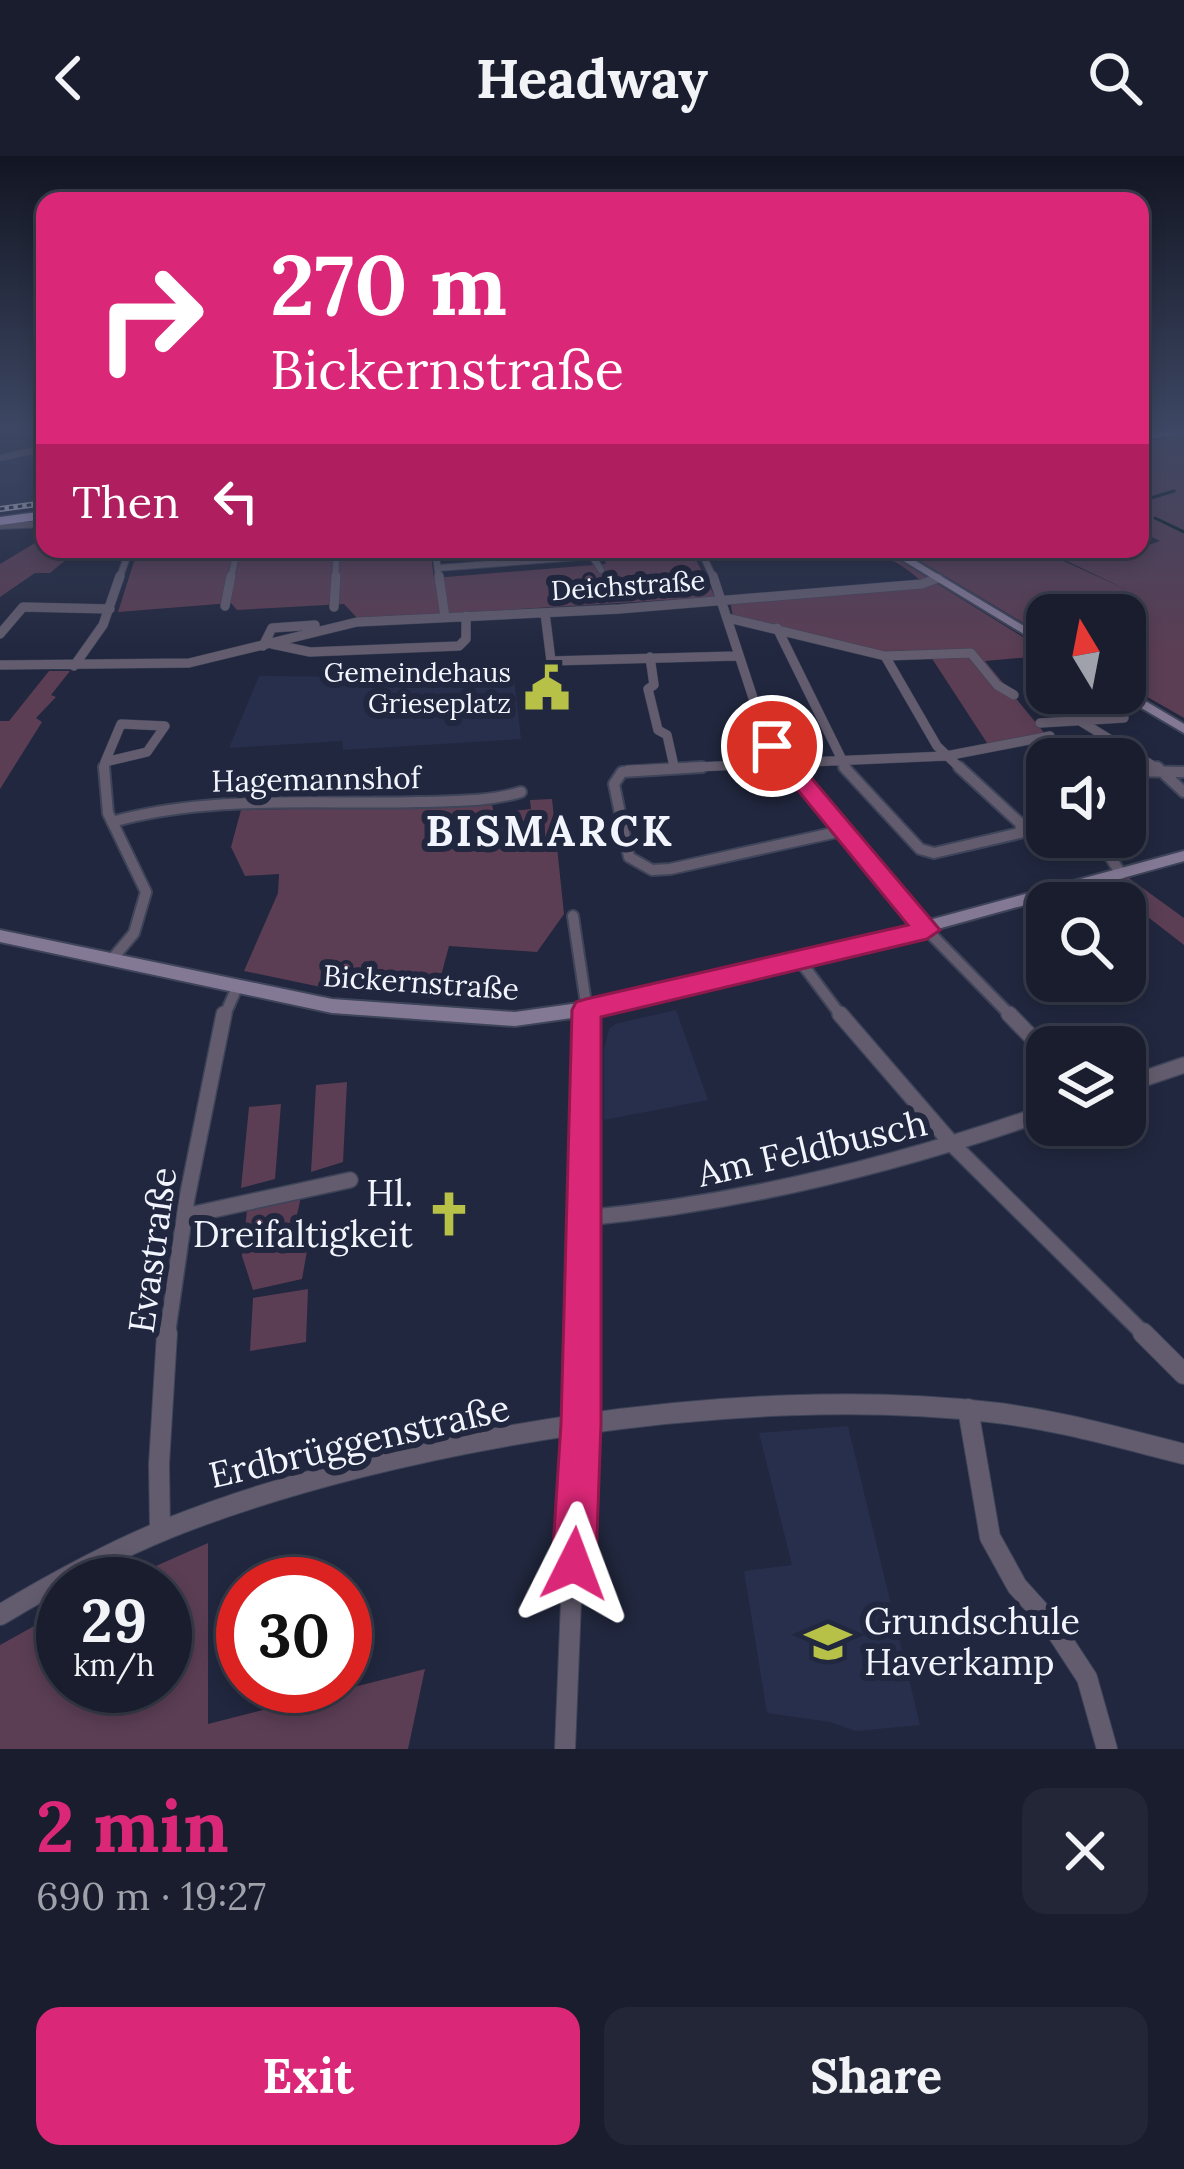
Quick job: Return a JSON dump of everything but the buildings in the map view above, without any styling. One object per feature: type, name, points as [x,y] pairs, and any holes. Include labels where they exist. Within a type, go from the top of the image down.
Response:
[{"type":"highway","points":[[0,521],[36,517]]},
{"type":"street","points":[[74,666],[110,609],[127,558]]},
{"type":"street","points":[[225,606],[235,558]]},
{"type":"street","points":[[334,608],[337,558]]},
{"type":"street","points":[[436,558],[445,617]]},
{"type":"street","points":[[438,568],[566,558]]},
{"type":"street","points":[[593,558],[601,570]]},
{"type":"street","points":[[704,558],[723,598],[736,656],[772,746],[927,930],[1026,1031]]},
{"type":"street","points":[[905,558],[1026,632]]},
{"type":"street","name":"Deichstraße","points":[[266,646],[278,626],[320,628],[545,613],[922,584],[938,578]]},
{"type":"street","points":[[0,634],[23,607],[110,609]]},
{"type":"street","points":[[545,613],[550,661],[736,656]]},
{"type":"street","points":[[0,665],[189,663],[266,646],[310,652],[458,646],[466,639],[466,616]]},
{"type":"street","points":[[728,618],[885,656],[971,653],[997,685],[1014,695]]},
{"type":"street","points":[[777,628],[842,764],[920,850],[934,853],[1020,832],[1021,824],[946,756],[885,656]]},
{"type":"street","points":[[650,657],[654,685],[648,689],[658,730],[667,735],[674,766]]},
{"type":"street","points":[[1146,706],[1184,729]]},
{"type":"street","points":[[1040,723],[1124,718]]},
{"type":"street","points":[[1080,721],[1110,734],[1166,772],[1184,792]]},
{"type":"street","points":[[105,762],[147,752],[165,726],[121,724],[105,762],[100,793],[146,892],[134,933],[113,958]]},
{"type":"street","points":[[842,831],[652,870],[640,866],[624,847],[614,799],[616,778],[633,768],[842,764],[946,756],[1051,736]]},
{"type":"street","points":[[1146,772],[1184,772]]},
{"type":"street","name":"Hagemannshof","points":[[112,822],[138,812],[191,806],[364,805],[521,792]]},
{"type":"street","name":"Bickernstraße","points":[[0,937],[332,1006],[515,1018],[586,1010],[800,961],[1184,856]]},
{"type":"street","points":[[1110,858],[1120,874]]},
{"type":"street","points":[[565,1749],[581,1424],[586,1010],[583,950],[573,916]]},
{"type":"street","points":[[800,961],[820,992],[954,1146],[1184,1374]]},
{"type":"street","name":"Evastraße","points":[[160,1529],[167,1347],[185,1216],[227,1002],[238,985]]},
{"type":"street","points":[[1146,1077],[1184,1065]]},
{"type":"street","name":"Am Feldbusch","points":[[584,1218],[777,1192],[954,1146],[1026,1120]]},
{"type":"street","points":[[185,1216],[350,1180]]},
{"type":"street","name":"Erdbrüggenstraße","points":[[0,1615],[160,1529],[264,1492],[365,1466],[581,1424],[768,1404],[968,1409],[1184,1454]]},
{"type":"street","points":[[968,1409],[990,1537],[1017,1586],[1081,1667],[1107,1749]]},
{"type":"shaded area","points":[[0,504],[36,504],[36,508],[0,513]]},
{"type":"shaded area","points":[[1184,504],[1184,718],[1146,696],[1146,594],[1026,594],[1026,624],[915,558],[1057,558],[1125,589],[1061,558],[1149,558],[1149,545],[1160,541],[1149,536],[1149,506]]},
{"type":"shaded area","points":[[36,542],[36,558],[68,558],[50,573],[35,573],[0,597],[0,564]]},
{"type":"shaded area","points":[[135,558],[431,558],[434,578],[606,564],[604,558],[695,558],[715,597],[358,619],[344,604],[237,610],[231,603],[118,612]]},
{"type":"shaded area","points":[[881,558],[896,558],[1026,639],[1026,657],[985,661],[1046,735],[989,746],[929,654],[888,654],[733,617],[730,600],[920,580],[896,562]]},
{"type":"shaded area","points":[[49,671],[70,671],[51,695],[56,697],[36,718],[42,722],[0,789],[0,721],[9,721]]},
{"type":"shaded area","points":[[259,676],[514,678],[521,739],[343,750],[342,741],[229,748]]},
{"type":"shaded area","points":[[552,799],[564,914],[537,952],[449,946],[435,998],[354,994],[244,971],[278,893],[279,874],[245,876],[231,847],[241,810],[492,805],[494,813],[531,809],[530,800]]},
{"type":"shaded area","points":[[1146,890],[1184,918],[1184,945],[1146,916]]},
{"type":"shaded area","points":[[676,1010],[708,1100],[604,1120],[604,1050],[609,1029]]},
{"type":"shaded area","points":[[347,1082],[343,1162],[311,1172],[316,1085]]},
{"type":"shaded area","points":[[281,1104],[275,1179],[241,1188],[249,1107]]},
{"type":"shaded area","points":[[301,1197],[295,1224],[308,1245],[302,1279],[253,1290],[242,1256],[247,1210]]},
{"type":"shaded area","points":[[308,1289],[306,1342],[250,1351],[253,1298]]},
{"type":"shaded area","name":"Grundschule Haverkamp","points":[[848,1426],[920,1725],[856,1731],[830,1722],[767,1713],[744,1571],[792,1565],[759,1433]]},
{"type":"shaded area","points":[[208,1543],[208,1724],[251,1713],[372,1713],[372,1682],[425,1669],[408,1749],[0,1749],[0,1645],[36,1625],[36,1713],[192,1713],[192,1557],[176,1557]]},
{"type":"waterway","points":[[1155,518],[1184,532]]},
{"type":"railway","points":[[0,509],[35,504]]},
{"type":"place","name":"Gemeindehaus Grieseplatz","points":[[547,688]]},
{"type":"place","name":"Hl. Dreifaltigkeit","points":[[449,1214]]},
{"type":"place","name":"Grundschule Haverkamp","points":[[828,1642]]},
{"type":"district","name":"BISMARCK","points":[[550,831]]},
{"type":"route","points":[[574,1564],[581,1424],[586,1010],[927,930],[772,746]]}]
